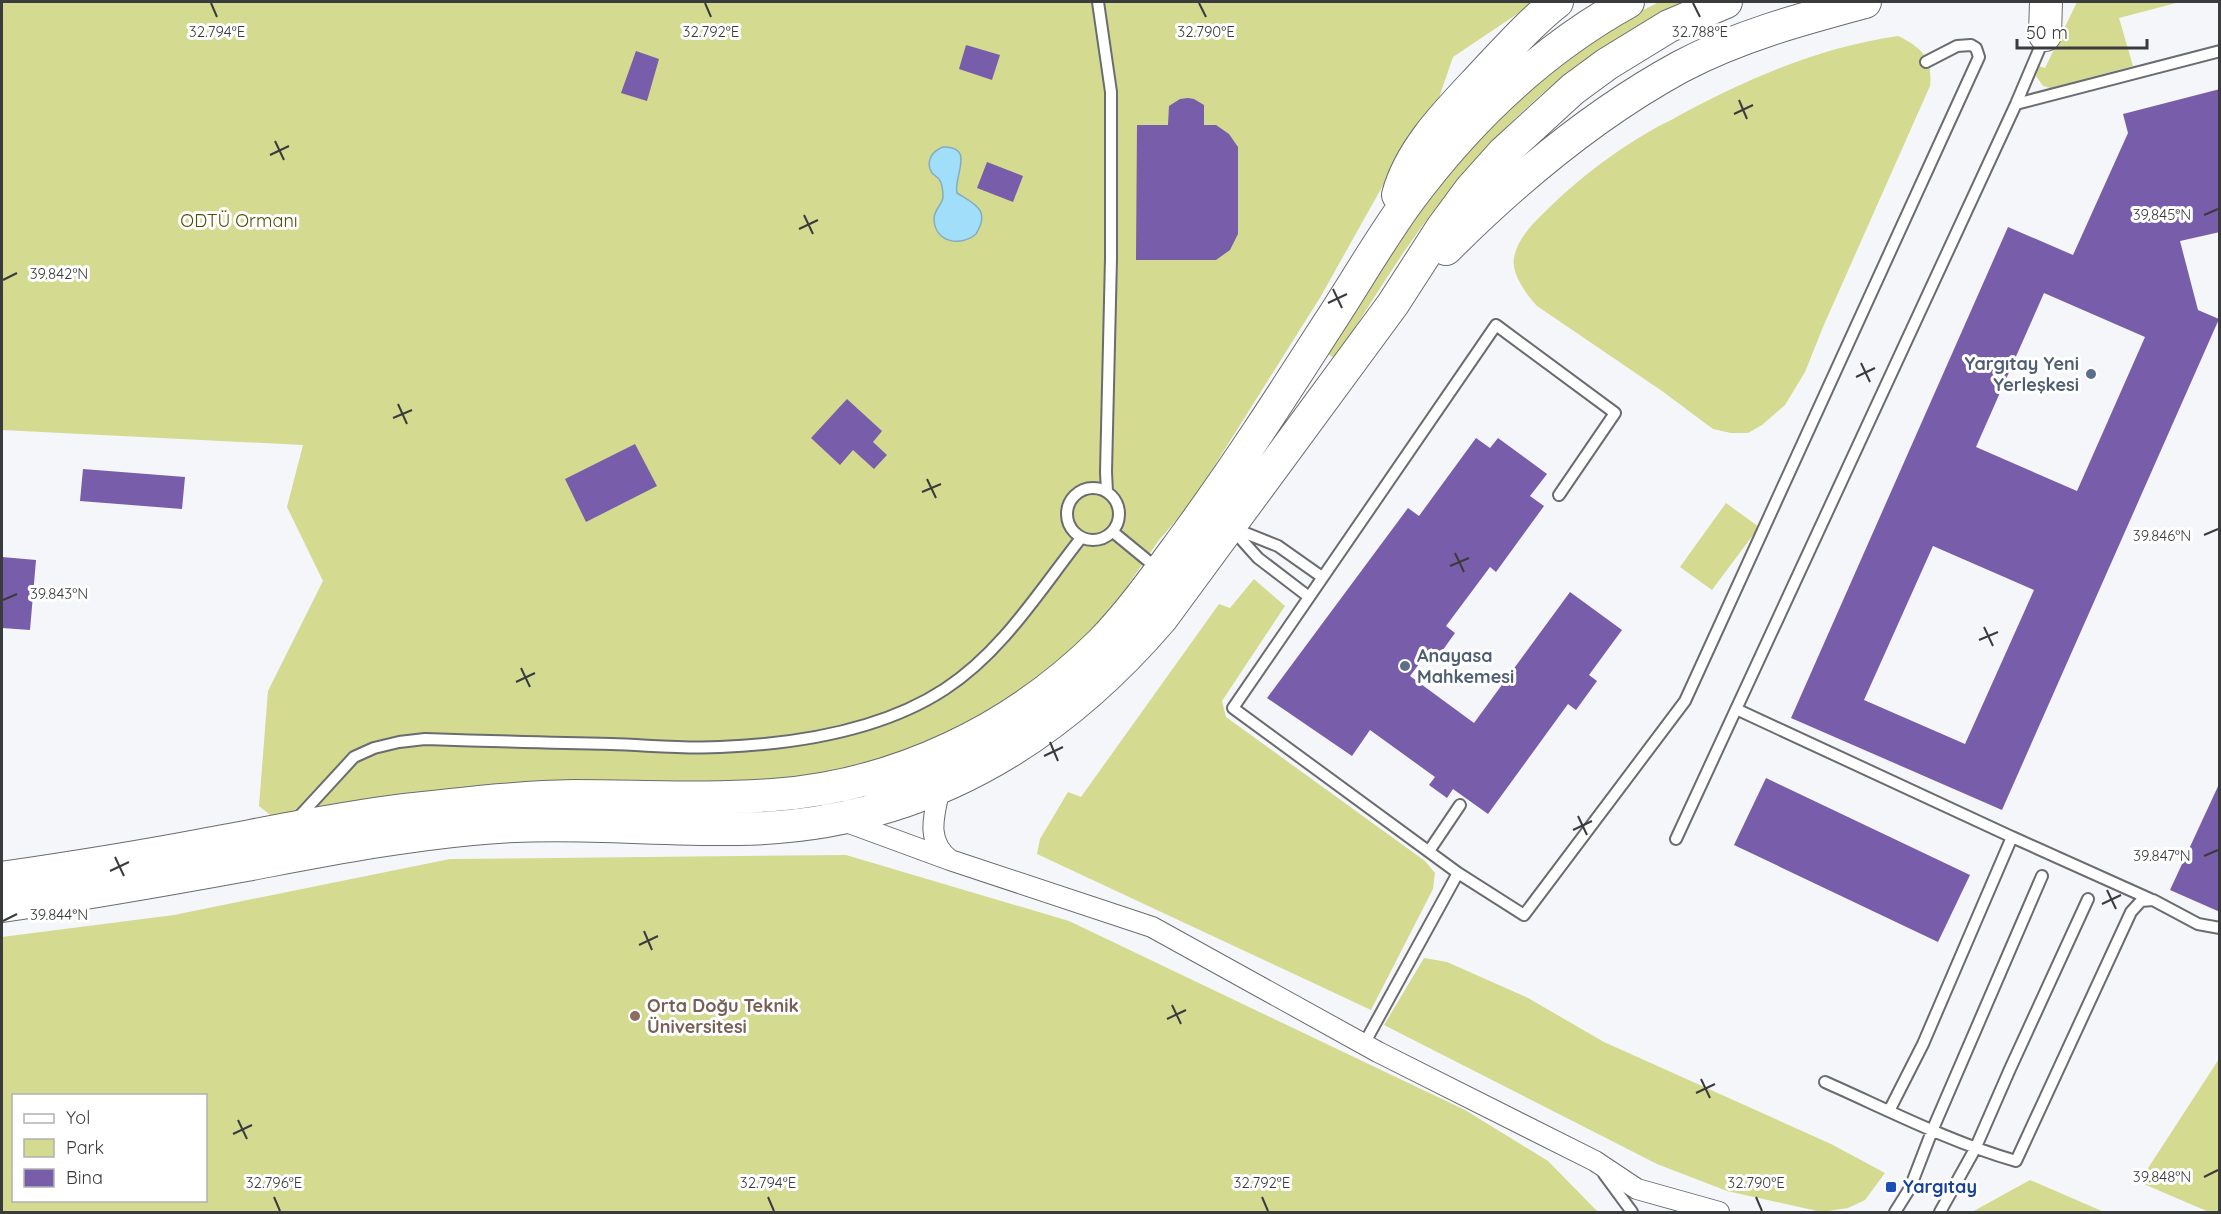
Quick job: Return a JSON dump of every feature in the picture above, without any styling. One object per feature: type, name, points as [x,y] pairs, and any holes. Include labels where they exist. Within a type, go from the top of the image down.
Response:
[{"type":"main road","points":[[1395,220],[1401,183],[1424,143],[1520,35],[1557,2]]},
{"type":"main road","points":[[2,906],[110,890],[402,838],[476,828],[556,824],[739,829],[839,819],[870,813],[940,788],[996,761],[1033,737],[1094,688],[1154,627],[1194,577],[1217,518],[1300,369],[1395,220],[1452,146],[1507,89],[1538,62],[1575,34],[1628,2]]},
{"type":"main road","points":[[1394,304],[1442,228],[1470,190],[1503,153],[1539,119],[1573,89],[1638,44],[1670,26],[1726,2]]},
{"type":"main road","points":[[2,878],[399,811],[520,798],[777,795],[826,789],[880,776],[965,741],[1027,706],[1101,643],[1161,571],[1217,518],[1394,304],[1465,230],[1541,161],[1638,92],[1681,67],[1766,30],[1865,2]]},
{"type":"main road","points":[[2045,35],[2046,2]]},
{"type":"street","points":[[2045,35],[2060,2]]},
{"type":"street","points":[[940,788],[933,832],[940,853],[950,860]]},
{"type":"street","points":[[839,819],[950,860],[1152,927],[1364,1044],[1595,1161],[1637,1189],[1719,1212]]},
{"type":"lane","points":[[1098,2],[1111,92],[1111,258],[1105,490],[1118,506],[1119,515],[1118,524],[1106,537],[1098,540],[1081,538],[1068,524],[1066,514],[1068,505],[1079,492],[1090,488],[1105,490]]},
{"type":"lane","points":[[1676,839],[2016,105],[2045,35]]},
{"type":"lane","points":[[1559,495],[1615,413],[1496,325],[1233,708],[1458,873],[1524,915],[1685,701],[1979,57],[1976,48],[1965,45],[1957,46],[1926,62]]},
{"type":"lane","points":[[2016,105],[2220,51]]},
{"type":"lane","points":[[1217,518],[1278,546],[1323,577]]},
{"type":"lane","points":[[1217,518],[1258,558],[1309,597]]},
{"type":"lane","points":[[1113,532],[1161,571]]},
{"type":"lane","points":[[288,829],[354,757],[374,748],[399,742],[425,739],[728,747],[814,737],[867,724],[914,708],[946,688],[1000,642],[1081,538]]},
{"type":"lane","points":[[1737,709],[2153,900],[2198,924],[2220,928]]},
{"type":"lane","points":[[1429,851],[1460,805]]},
{"type":"lane","points":[[1889,1111],[1923,1044],[2012,837]]},
{"type":"lane","points":[[1364,1044],[1458,873]]},
{"type":"lane","points":[[1896,1212],[1910,1188],[1932,1131],[2042,876]]},
{"type":"lane","points":[[1940,1212],[1975,1149],[2014,1058],[2088,899]]},
{"type":"lane","points":[[1825,1082],[1975,1149],[2016,1161],[2131,912],[2141,901],[2153,900]]},
{"type":"lane","points":[[1595,1161],[1632,1212]]},
{"type":"green space","name":"ODTÜ Ormanı","points":[[2,2],[1535,2],[1453,57],[1433,115],[1391,171],[1321,296],[1191,503],[1159,540],[1128,585],[1140,597],[1101,643],[906,767],[288,829],[259,806],[268,691],[323,581],[287,507],[303,445],[2,430]]},
{"type":"green space","points":[[1659,2],[1686,2],[1608,44],[1572,69],[1506,127],[1447,193],[1420,229],[1335,358],[1327,354],[1411,221],[1442,179],[1474,142],[1508,107],[1565,59],[1602,33]]},
{"type":"green space","points":[[2077,2],[2180,2],[2119,18],[2133,66],[2050,88],[2043,86],[2036,76],[2039,66],[2045,68]]},
{"type":"green space","points":[[1898,36],[1919,49],[1924,55],[1930,68],[1930,86],[1805,372],[1785,405],[1762,425],[1748,433],[1731,433],[1713,429],[1662,391],[1537,306],[1525,290],[1517,277],[1514,264],[1516,250],[1524,235],[1564,194],[1613,155],[1659,126],[1759,77],[1813,56]]},
{"type":"green space","points":[[1726,503],[1759,527],[1712,590],[1680,567]]},
{"type":"green space","points":[[1254,579],[1285,606],[1222,701],[1226,717],[1425,861],[1435,873],[1433,889],[1371,1010],[1037,854],[1040,839],[1068,792],[1081,797],[1219,604],[1230,608]]},
{"type":"green space","name":"Orta Doğu Teknik Üniversitesi","points":[[846,855],[1069,921],[1465,1110],[1548,1161],[1598,1212],[2,1212],[2,937],[174,915],[450,859]]},
{"type":"green space","points":[[1424,958],[1447,962],[1528,998],[1604,1042],[1831,1144],[1885,1173],[1865,1200],[1848,1208],[1822,1212],[1727,1191],[1657,1164],[1384,1025]]},
{"type":"green space","points":[[2219,1059],[2219,1212],[2209,1212],[2139,1182]]},
{"type":"green space","points":[[2030,1180],[2104,1212],[1972,1212]]},
{"type":"water","points":[[943,147],[953,148],[959,152],[961,164],[957,193],[974,204],[981,213],[982,219],[976,234],[963,241],[944,238],[935,227],[934,216],[942,201],[943,193],[939,179],[932,173],[929,165],[933,154]]},
{"type":"building","points":[[966,45],[1000,55],[992,80],[959,69]]},
{"type":"building","points":[[636,51],[659,59],[647,101],[621,93]]},
{"type":"building","points":[[2220,89],[2220,232],[2180,241],[2198,310],[2219,319],[2002,810],[1791,718],[2008,227],[2073,255],[2128,133],[2123,114]],"holes":[[[2044,293],[2145,337],[2077,491],[1976,447]],[[1933,546],[2034,590],[1965,744],[1864,700]]]},
{"type":"building","points":[[1188,98],[1204,105],[1204,125],[1216,125],[1229,134],[1238,147],[1238,234],[1230,250],[1216,260],[1136,260],[1137,125],[1168,125],[1169,106],[1180,99]]},
{"type":"building","points":[[987,162],[1023,176],[1013,202],[977,188]]},
{"type":"building","points":[[847,399],[882,431],[873,442],[887,455],[874,469],[853,450],[840,465],[811,438]]},
{"type":"building","points":[[1476,438],[1490,448],[1498,438],[1547,474],[1530,496],[1544,506],[1496,572],[1490,567],[1446,626],[1455,633],[1440,654],[1431,648],[1410,676],[1474,723],[1570,592],[1622,630],[1589,675],[1597,681],[1576,710],[1568,704],[1488,814],[1453,789],[1447,798],[1429,785],[1435,777],[1370,730],[1352,756],[1267,698],[1408,508],[1419,516]]},
{"type":"building","points":[[635,444],[657,486],[586,522],[565,479]]},
{"type":"building","points":[[83,469],[185,477],[182,509],[80,501]]},
{"type":"building","points":[[2,557],[36,560],[30,630],[2,628]]},
{"type":"building","points":[[1766,778],[1970,875],[1938,942],[1734,845]]},
{"type":"building","points":[[2220,782],[2220,912],[2170,890]]},
{"type":"place","name":"Yargıtay Yeni Yerleşkesi","points":[[2091,374]]},
{"type":"place","name":"Anayasa Mahkemesi","points":[[1405,666]]},
{"type":"place","name":"Orta Doğu Teknik Üniversitesi","points":[[635,1016]]},
{"type":"place","name":"Yargıtay","points":[[1891,1187]]}]
